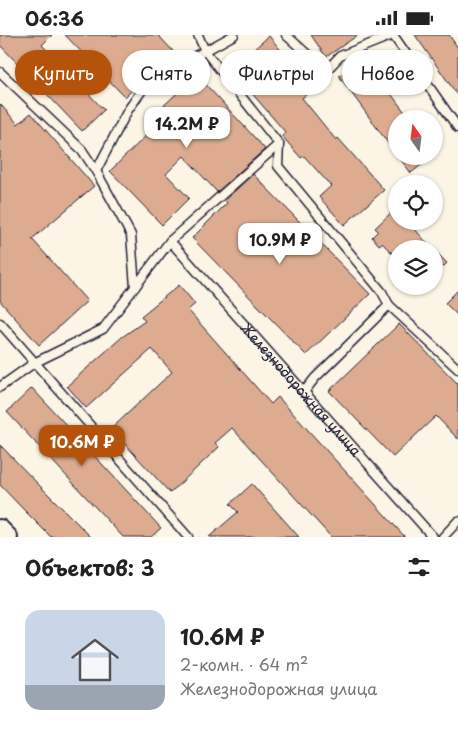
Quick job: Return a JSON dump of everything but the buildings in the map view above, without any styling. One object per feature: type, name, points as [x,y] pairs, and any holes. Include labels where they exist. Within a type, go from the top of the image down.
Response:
[{"type":"street","points":[[0,528],[9,537]]},
{"type":"lane","points":[[198,35],[206,50]]},
{"type":"lane","points":[[208,50],[234,35]]},
{"type":"lane","points":[[286,35],[326,71],[340,56],[393,35],[458,128]]},
{"type":"lane","points":[[210,56],[279,144],[278,166],[382,293],[389,305],[458,369]]},
{"type":"lane","points":[[0,72],[82,150],[96,171],[131,235],[135,287]]},
{"type":"lane","points":[[96,171],[128,110],[139,95]]},
{"type":"lane","points":[[0,387],[34,363],[104,329],[170,241],[279,144]]},
{"type":"lane","name":"Железнодорожная улица","points":[[170,241],[428,535]]},
{"type":"lane","points":[[304,392],[389,305]]},
{"type":"lane","points":[[0,323],[188,537]]},
{"type":"lane","points":[[443,537],[458,521]]}]
